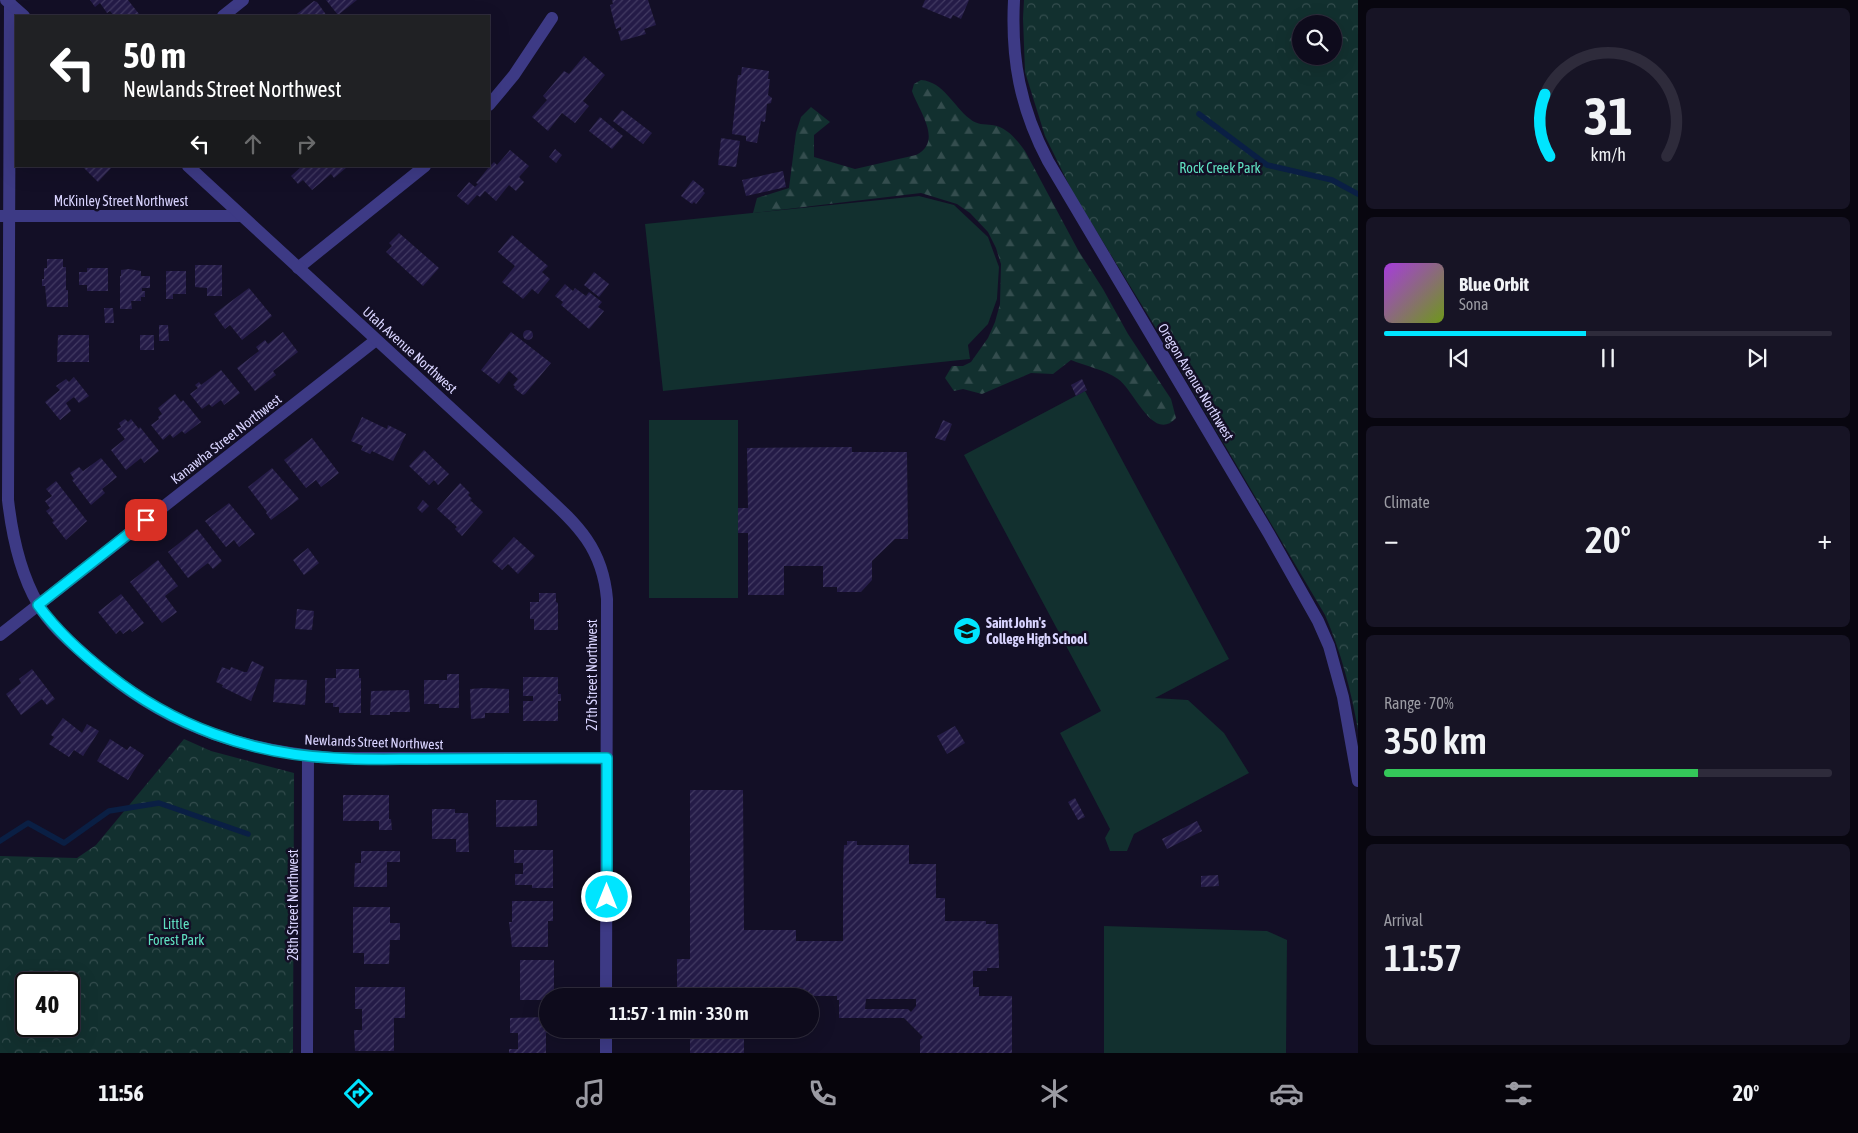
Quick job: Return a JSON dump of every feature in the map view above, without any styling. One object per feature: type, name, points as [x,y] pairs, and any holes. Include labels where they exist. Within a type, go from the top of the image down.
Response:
[{"type":"street","points":[[223,15],[243,0]]},
{"type":"street","name":"Oregon Avenue Northwest","points":[[1014,0],[1014,56],[1019,86],[1031,126],[1048,161],[1269,534],[1318,621],[1329,646],[1343,698],[1358,781]]},
{"type":"street","points":[[8,2],[23,15]]},
{"type":"street","name":"Newlands Street Northwest","points":[[8,2],[5,216],[8,500],[16,546],[27,581],[38,605],[54,626],[97,666],[127,690],[157,709],[200,730],[228,740],[272,751],[308,756],[364,759],[607,758]]},
{"type":"street","points":[[490,104],[514,75],[552,18]]},
{"type":"street","name":"Utah Avenue Northwest","points":[[189,167],[576,524],[602,565]]},
{"type":"street","points":[[298,268],[424,167]]},
{"type":"street","name":"McKinley Street Northwest","points":[[5,216],[242,216]]},
{"type":"street","name":"Kanawha Street Northwest","points":[[0,635],[376,340]]},
{"type":"street","name":"27th Street Northwest","points":[[602,565],[607,599],[606,988]]},
{"type":"street","name":"28th Street Northwest","points":[[307,1053],[308,756]]},
{"type":"street","points":[[606,1038],[606,1053]]},
{"type":"green space","name":"Rock Creek Park","points":[[1024,0],[1358,0],[1358,730],[1345,671],[1325,615],[1151,320],[1073,193],[1045,136],[1025,72]]},
{"type":"green space","points":[[921,80],[936,85],[973,121],[1002,128],[1025,151],[1078,250],[1103,289],[1128,334],[1171,399],[1176,418],[1168,424],[1160,424],[1152,420],[1118,379],[1071,360],[1053,374],[1031,373],[982,394],[963,389],[954,391],[945,378],[952,366],[963,366],[971,362],[988,338],[995,322],[1000,304],[1001,264],[988,232],[970,213],[957,204],[921,193],[753,213],[757,198],[789,188],[796,133],[801,117],[811,107],[830,122],[814,135],[814,157],[855,169],[916,155],[924,149],[928,142],[929,134],[912,91],[914,84]]},
{"type":"green space","points":[[919,196],[954,205],[988,237],[999,267],[997,299],[988,324],[968,345],[970,359],[663,391],[645,224]]},
{"type":"green space","points":[[1085,391],[1229,659],[1155,698],[1188,700],[1224,733],[1249,773],[1134,834],[1127,851],[1110,851],[1105,838],[1110,829],[1060,733],[1101,711],[964,455]]},
{"type":"green space","points":[[649,420],[738,420],[738,598],[649,598]]},
{"type":"green space","name":"Little Forest Park","points":[[184,739],[211,751],[294,773],[293,1053],[0,1053],[0,856],[77,858],[96,845]]},
{"type":"green space","points":[[1104,926],[1267,931],[1287,940],[1286,1053],[1104,1053]]},
{"type":"building","points":[[90,0],[128,0],[139,14],[113,15],[110,11],[107,13],[100,3],[95,7]]},
{"type":"building","points":[[326,0],[357,0],[338,15]]},
{"type":"building","points":[[612,0],[648,0],[656,25],[644,29],[646,34],[621,41],[618,31],[621,30],[621,27],[616,29],[610,5],[613,4]]},
{"type":"building","points":[[925,0],[969,0],[961,19],[953,15],[951,19],[922,7]]},
{"type":"building","points":[[314,1],[317,2],[326,15],[295,15]]},
{"type":"building","points":[[584,56],[605,75],[583,101],[589,106],[575,123],[562,113],[548,131],[532,117],[547,100],[543,96],[564,71],[569,74]]},
{"type":"building","points":[[742,67],[769,71],[768,95],[772,98],[771,103],[767,104],[765,122],[761,121],[757,143],[746,141],[746,136],[732,134],[738,75],[741,75]]},
{"type":"building","points":[[622,110],[652,133],[643,144],[613,121]]},
{"type":"building","points":[[600,117],[623,136],[612,149],[589,131]]},
{"type":"building","points":[[721,138],[740,141],[736,167],[718,165]]},
{"type":"building","points":[[555,149],[562,155],[556,163],[549,157]]},
{"type":"building","points":[[510,150],[529,166],[519,177],[524,182],[516,191],[509,185],[496,201],[485,191],[480,197],[477,195],[468,205],[457,196],[469,182],[475,187],[478,184],[476,183],[494,162],[497,165]]},
{"type":"building","points":[[83,167],[112,167],[98,182]]},
{"type":"building","points":[[301,167],[346,168],[334,178],[331,174],[312,190],[303,180],[298,184],[291,176]]},
{"type":"building","points":[[783,171],[786,187],[746,196],[742,180]]},
{"type":"building","points":[[693,180],[704,189],[705,193],[696,204],[694,202],[692,204],[681,196]]},
{"type":"building","points":[[399,233],[439,268],[423,286],[386,252],[392,246],[389,243]]},
{"type":"building","points":[[512,235],[548,266],[542,272],[550,279],[538,294],[532,289],[523,299],[502,282],[515,266],[498,252]]},
{"type":"building","points":[[47,259],[63,259],[63,267],[66,267],[68,307],[47,307],[45,286],[42,286],[42,279],[44,279],[44,268],[47,268]]},
{"type":"building","points":[[195,265],[222,265],[222,296],[207,296],[207,288],[195,287]]},
{"type":"building","points":[[87,268],[108,268],[108,291],[87,291],[87,285],[79,285],[79,272],[87,272]]},
{"type":"building","points":[[121,270],[141,271],[141,276],[150,276],[150,288],[142,288],[142,291],[145,291],[145,297],[141,297],[141,301],[131,301],[132,309],[120,309]]},
{"type":"building","points":[[166,271],[186,271],[186,294],[173,294],[173,299],[166,299]]},
{"type":"building","points":[[594,272],[609,284],[599,297],[584,285]]},
{"type":"building","points":[[565,284],[573,291],[575,288],[586,296],[589,292],[602,302],[598,307],[604,311],[589,329],[561,305],[563,302],[555,296]]},
{"type":"building","points":[[249,288],[272,316],[242,340],[230,325],[225,329],[214,314]]},
{"type":"building","points":[[104,308],[113,308],[114,323],[105,323]]},
{"type":"building","points":[[159,325],[168,325],[169,341],[159,341]]},
{"type":"building","points":[[528,330],[533,335],[528,340],[523,335]]},
{"type":"building","points":[[283,332],[298,352],[273,371],[276,375],[255,391],[237,368],[259,351],[256,347],[265,340],[268,344]]},
{"type":"building","points":[[511,332],[551,363],[523,395],[514,388],[515,386],[513,385],[518,379],[509,371],[499,384],[481,370]]},
{"type":"building","points":[[58,335],[89,335],[89,362],[57,362]]},
{"type":"building","points":[[140,335],[154,335],[154,350],[140,350]]},
{"type":"building","points":[[221,370],[240,393],[224,405],[221,400],[212,407],[209,404],[202,409],[190,394],[198,388],[195,385],[199,382],[201,385]]},
{"type":"building","points":[[74,377],[89,396],[79,403],[74,397],[66,403],[71,411],[60,420],[45,402],[60,390],[56,386],[66,379],[69,382]]},
{"type":"building","points":[[1082,379],[1087,390],[1076,396],[1071,385]]},
{"type":"building","points":[[175,394],[181,402],[183,400],[201,422],[185,434],[182,431],[173,438],[170,434],[163,440],[151,425],[162,414],[158,408]]},
{"type":"building","points":[[362,417],[387,429],[388,425],[406,434],[393,461],[372,451],[370,454],[361,450],[363,446],[351,441]]},
{"type":"building","points":[[125,419],[128,422],[131,419],[139,429],[140,427],[159,451],[144,463],[141,458],[126,470],[111,450],[125,439],[117,429],[121,427],[119,423]]},
{"type":"building","points":[[943,420],[952,424],[945,441],[935,438]]},
{"type":"building","points":[[312,438],[339,473],[321,487],[316,480],[306,488],[284,460]]},
{"type":"building","points":[[852,447],[852,452],[907,452],[908,539],[895,539],[872,561],[872,580],[861,592],[837,592],[837,587],[823,587],[823,566],[784,566],[784,595],[748,595],[748,533],[738,533],[738,508],[748,508],[747,448]]},
{"type":"building","points":[[424,450],[449,474],[438,485],[434,480],[429,485],[409,466]]},
{"type":"building","points":[[101,458],[117,477],[102,489],[105,493],[91,505],[72,480],[74,479],[70,473],[79,467],[83,471]]},
{"type":"building","points":[[272,468],[299,499],[271,520],[248,487]]},
{"type":"building","points":[[56,481],[87,521],[66,540],[46,511],[50,508],[45,501],[52,496],[46,489]]},
{"type":"building","points":[[460,483],[470,493],[468,495],[472,499],[470,500],[483,512],[462,536],[455,529],[457,527],[437,509]]},
{"type":"building","points":[[423,500],[429,506],[422,513],[417,508]]},
{"type":"building","points":[[229,503],[255,534],[239,547],[234,540],[226,547],[205,521]]},
{"type":"building","points":[[197,529],[222,561],[213,569],[208,563],[188,578],[168,552]]},
{"type":"building","points":[[514,537],[535,556],[518,574],[508,564],[502,570],[492,561]]},
{"type":"building","points":[[308,548],[319,563],[304,575],[293,560]]},
{"type":"building","points":[[158,560],[178,586],[165,596],[177,612],[162,623],[130,582]]},
{"type":"building","points":[[539,593],[556,593],[558,630],[534,630],[534,619],[530,619],[530,602],[539,602]]},
{"type":"building","points":[[121,594],[144,623],[132,632],[130,629],[123,634],[120,630],[116,634],[98,612]]},
{"type":"building","points":[[297,609],[314,611],[312,630],[295,629]]},
{"type":"building","points":[[252,661],[264,667],[251,701],[222,687],[223,685],[216,682],[222,667],[230,670],[231,667],[247,672]]},
{"type":"building","points":[[32,669],[55,699],[47,705],[42,699],[21,715],[6,694],[21,683],[19,679]]},
{"type":"building","points":[[336,669],[359,669],[359,678],[361,678],[361,713],[339,713],[339,707],[333,707],[333,703],[325,703],[325,678],[336,678]]},
{"type":"building","points":[[447,674],[459,674],[459,708],[439,708],[439,704],[424,704],[424,680],[447,680]]},
{"type":"building","points":[[523,677],[558,677],[558,694],[561,694],[561,701],[558,701],[558,721],[523,721],[523,701],[533,701],[533,696],[523,696]]},
{"type":"building","points":[[275,679],[307,680],[305,705],[273,702]]},
{"type":"building","points":[[470,689],[509,689],[509,713],[485,713],[485,718],[471,719]]},
{"type":"building","points":[[409,690],[410,712],[370,715],[371,691]]},
{"type":"building","points":[[63,718],[82,733],[87,724],[99,731],[83,756],[74,750],[69,757],[49,744],[54,737],[51,735]]},
{"type":"building","points":[[955,726],[965,743],[947,754],[937,736]]},
{"type":"building","points":[[110,739],[127,750],[130,746],[144,755],[128,780],[97,761]]},
{"type":"building","points":[[690,790],[743,790],[744,930],[796,930],[796,941],[843,941],[844,845],[847,845],[847,841],[857,841],[857,845],[909,845],[909,864],[936,864],[936,898],[945,898],[945,921],[986,921],[986,924],[998,924],[999,968],[987,968],[987,971],[973,971],[973,987],[979,987],[979,996],[1012,996],[1012,1053],[920,1053],[920,1040],[923,1037],[904,1018],[839,1018],[839,1000],[837,1000],[837,996],[819,996],[819,988],[677,988],[677,959],[690,959]],"holes":[[[866,999],[916,999],[916,1006],[911,1012],[908,1009],[865,1009]]]},
{"type":"building","points":[[343,795],[389,795],[389,819],[391,819],[392,830],[379,830],[379,821],[343,821]]},
{"type":"building","points":[[1075,798],[1085,817],[1078,820],[1068,802]]},
{"type":"building","points":[[496,800],[537,800],[537,826],[496,827]]},
{"type":"building","points":[[432,809],[455,809],[455,813],[468,813],[469,852],[456,852],[456,839],[432,839]]},
{"type":"building","points":[[1197,821],[1202,831],[1167,849],[1162,839]]},
{"type":"building","points":[[514,850],[553,850],[553,888],[532,888],[532,885],[515,885],[515,874],[523,874],[523,863],[514,863]]},
{"type":"building","points":[[361,851],[400,851],[400,862],[387,862],[387,887],[354,887],[355,863],[361,863]]},
{"type":"building","points":[[1218,875],[1219,886],[1201,887],[1201,876]]},
{"type":"building","points":[[512,901],[553,901],[553,921],[548,921],[548,947],[512,947],[509,922],[512,922]]},
{"type":"building","points":[[353,907],[390,907],[390,923],[400,923],[400,940],[390,940],[389,964],[364,964],[364,953],[353,953]]},
{"type":"building","points":[[520,960],[554,960],[554,988],[539,988],[539,1000],[520,1000]]},
{"type":"building","points":[[355,987],[405,987],[405,1018],[394,1018],[394,1051],[355,1051],[354,1030],[362,1030],[362,1009],[355,1009]]},
{"type":"building","points":[[539,1017],[539,1038],[546,1038],[546,1053],[509,1053],[509,1049],[518,1049],[518,1033],[510,1033],[510,1018]]},
{"type":"building","points":[[690,1038],[744,1038],[744,1053],[690,1053]]},
{"type":"waterway","points":[[1199,114],[1267,165],[1332,180],[1358,194]]},
{"type":"waterway","points":[[0,841],[28,823],[64,843],[109,811],[159,803],[248,834]]},
{"type":"place","name":"Saint John's College High School","points":[[967,631]]},
{"type":"route","points":[[146,520],[38,605],[54,626],[97,666],[127,690],[157,709],[185,723],[228,740],[279,752],[320,757],[364,759],[607,758],[607,897]]}]
